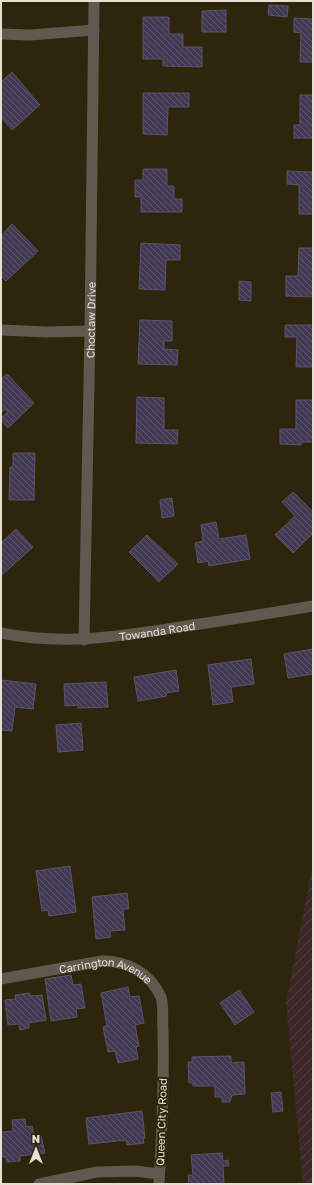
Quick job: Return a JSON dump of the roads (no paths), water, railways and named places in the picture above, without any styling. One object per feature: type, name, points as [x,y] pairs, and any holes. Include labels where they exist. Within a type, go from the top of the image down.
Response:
[{"type":"street","name":"Choctaw Drive","points":[[84,640],[94,1]]},
{"type":"street","points":[[1,34],[30,35],[94,30]]},
{"type":"street","points":[[1,330],[46,332],[90,331]]},
{"type":"street","name":"Towanda Road","points":[[1,633],[40,639],[84,640],[127,636],[313,606]]},
{"type":"street","name":"Carrington Avenue","points":[[1,979],[102,961],[128,964],[145,974],[154,984],[162,999],[163,1060]]},
{"type":"street","name":"Queen City Road","points":[[159,1179],[163,1060]]},
{"type":"street","points":[[39,1184],[97,1172],[135,1172],[159,1179]]}]
